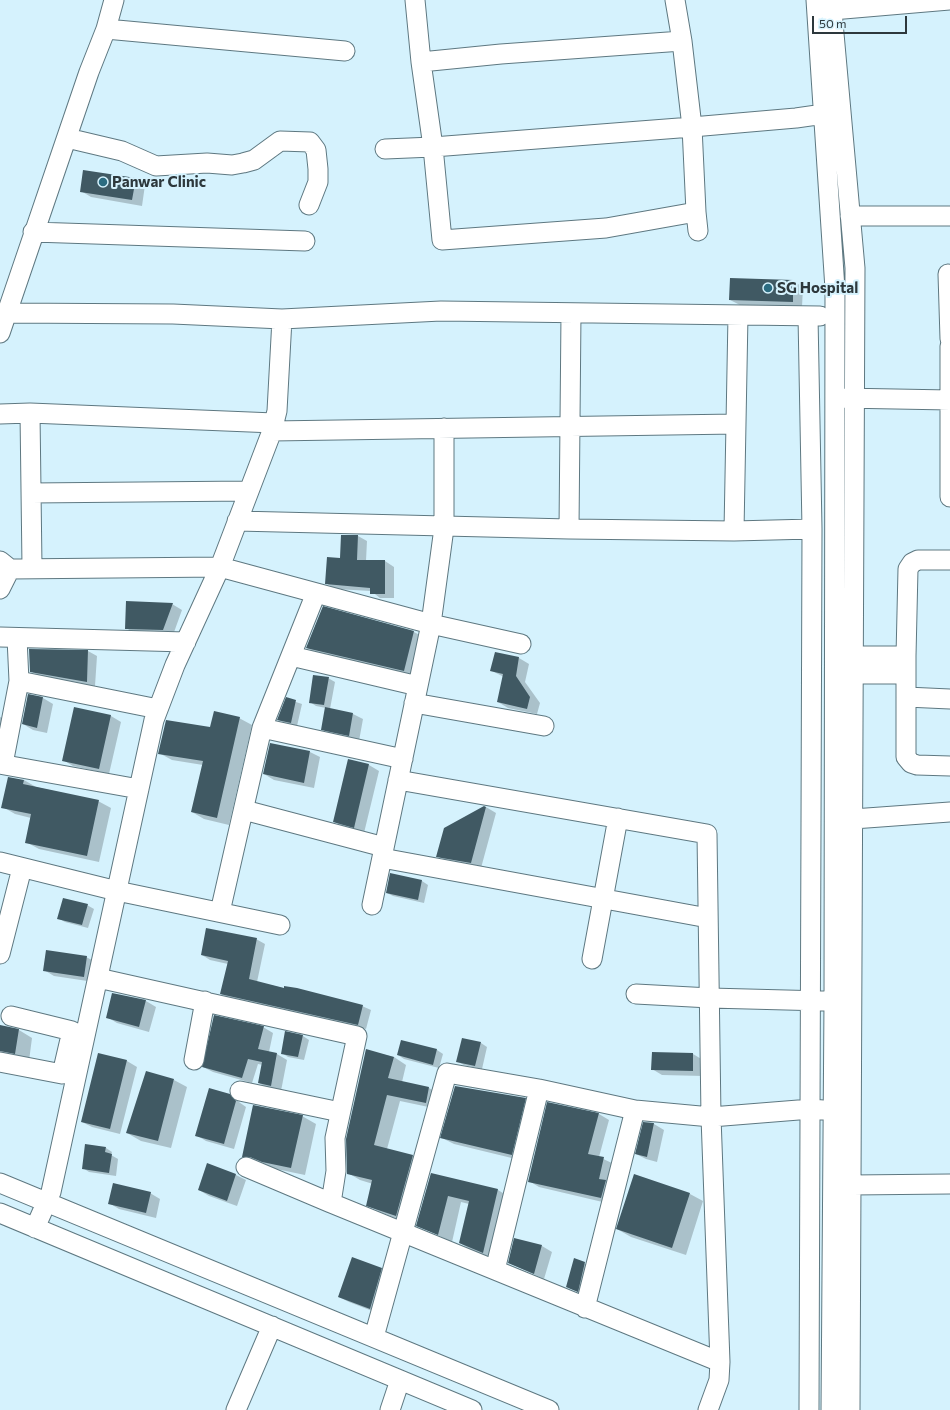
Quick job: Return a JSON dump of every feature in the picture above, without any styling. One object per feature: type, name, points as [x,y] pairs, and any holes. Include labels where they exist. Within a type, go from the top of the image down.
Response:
[{"type":"street","points":[[0,333],[33,232],[89,72],[106,29],[114,0]]},
{"type":"street","points":[[415,0],[442,240],[606,228],[696,212]]},
{"type":"street","points":[[675,0],[682,41],[692,126],[698,231]]},
{"type":"street","points":[[816,0],[835,289],[834,1001],[831,1410]]},
{"type":"street","points":[[850,1410],[855,268],[850,216],[839,5],[939,1]]},
{"type":"street","points":[[106,29],[345,51]]},
{"type":"street","points":[[421,62],[501,54],[682,41]]},
{"type":"street","points":[[385,149],[432,147],[796,118],[824,114]]},
{"type":"street","points":[[67,138],[122,151],[156,166],[207,163],[232,165],[254,160],[280,141],[310,142],[316,150],[318,182],[309,205]]},
{"type":"street","points":[[850,216],[950,216]]},
{"type":"street","points":[[33,232],[305,241]]},
{"type":"street","points":[[948,274],[950,339]]},
{"type":"street","points":[[7,313],[173,314],[282,319],[441,311],[835,317]]},
{"type":"street","points":[[569,529],[571,313]]},
{"type":"street","points":[[734,531],[738,315]]},
{"type":"street","points":[[808,316],[812,529],[812,1000],[809,1410]]},
{"type":"street","points":[[0,1062],[62,1074],[79,1033],[98,978],[154,720],[186,642],[220,567],[273,427],[277,411],[282,319]]},
{"type":"street","points":[[950,346],[950,497]]},
{"type":"street","points":[[835,398],[950,400]]},
{"type":"street","points":[[0,414],[30,413],[273,427],[444,428],[736,424]]},
{"type":"street","points":[[30,413],[32,568]]},
{"type":"street","points":[[372,905],[431,624],[444,528],[444,428]]},
{"type":"street","points":[[31,493],[249,491]]},
{"type":"street","points":[[237,521],[444,528],[734,531],[812,529]]},
{"type":"street","points":[[950,560],[918,560],[912,563],[908,569],[906,665],[906,757],[911,763],[918,765],[950,766]]},
{"type":"street","points":[[0,589],[5,565],[32,568],[220,567],[431,624],[521,644]]},
{"type":"street","points":[[220,912],[262,728],[316,593]]},
{"type":"street","points":[[139,789],[1,764],[19,681],[9,638],[186,642]]},
{"type":"street","points":[[291,656],[416,694],[544,726]]},
{"type":"street","points":[[853,665],[906,665]]},
{"type":"street","points":[[19,681],[158,709]]},
{"type":"street","points":[[906,698],[950,699]]},
{"type":"street","points":[[262,728],[403,759]]},
{"type":"street","points":[[398,780],[707,834],[711,1117],[720,1362],[719,1380],[708,1410]]},
{"type":"street","points":[[244,810],[383,852],[604,899],[708,918]]},
{"type":"street","points":[[834,817],[853,819],[950,812]]},
{"type":"street","points":[[592,959],[618,818]]},
{"type":"street","points":[[0,862],[117,891],[280,925]]},
{"type":"street","points":[[0,954],[22,868]]},
{"type":"street","points":[[98,978],[357,1036],[335,1138],[336,1171],[331,1203]]},
{"type":"street","points":[[636,994],[710,998],[834,1001]]},
{"type":"street","points":[[194,1060],[205,1001]]},
{"type":"street","points":[[11,1016],[79,1033]]},
{"type":"street","points":[[35,1228],[51,1192],[79,1033]]},
{"type":"street","points":[[374,1337],[447,1073],[635,1110],[711,1117],[811,1109],[833,1112]]},
{"type":"street","points":[[495,1270],[539,1090]]},
{"type":"street","points":[[240,1091],[340,1112]]},
{"type":"street","points":[[585,1308],[635,1110]]},
{"type":"street","points":[[246,1167],[585,1308],[720,1362]]},
{"type":"street","points":[[0,1183],[549,1410]]},
{"type":"street","points":[[852,1185],[950,1184]]},
{"type":"street","points":[[0,1213],[472,1410]]},
{"type":"street","points":[[236,1410],[272,1326]]},
{"type":"street","points":[[390,1410],[394,1377],[400,1348]]},
{"type":"building","points":[[83,170],[136,178],[132,200],[80,192]]},
{"type":"building","points":[[730,278],[793,280],[793,302],[729,300]]},
{"type":"building","points":[[341,535],[358,535],[357,560],[385,560],[385,594],[370,594],[370,588],[325,584],[327,557],[340,558]]},
{"type":"building","points":[[126,601],[173,603],[163,630],[125,629]]},
{"type":"building","points":[[323,606],[414,631],[404,671],[306,648]]},
{"type":"building","points":[[29,649],[88,650],[87,682],[30,672]]},
{"type":"building","points":[[495,652],[519,657],[516,676],[530,697],[527,709],[497,702],[503,674],[490,671]]},
{"type":"building","points":[[313,675],[329,677],[324,705],[309,703]]},
{"type":"building","points":[[28,694],[43,697],[37,728],[22,724]]},
{"type":"building","points":[[286,697],[296,700],[291,723],[277,720]]},
{"type":"building","points":[[74,707],[111,715],[99,769],[62,761]]},
{"type":"building","points":[[325,707],[353,713],[349,736],[321,730]]},
{"type":"building","points":[[214,711],[240,717],[217,818],[191,812],[203,761],[158,754],[166,720],[210,727]]},
{"type":"building","points":[[270,743],[310,751],[304,783],[263,774]]},
{"type":"building","points":[[348,759],[369,764],[354,828],[333,822]]},
{"type":"building","points":[[8,777],[24,780],[23,784],[99,800],[87,856],[25,843],[31,814],[1,808]]},
{"type":"building","points":[[484,806],[486,807],[471,863],[436,857],[444,828]]},
{"type":"building","points":[[390,873],[422,880],[418,900],[386,893]]},
{"type":"building","points":[[63,898],[88,904],[82,925],[57,919]]},
{"type":"building","points":[[206,928],[257,938],[249,979],[284,988],[284,986],[297,988],[363,1005],[358,1025],[220,994],[228,961],[201,955]]},
{"type":"building","points":[[46,950],[87,956],[84,977],[43,971]]},
{"type":"building","points":[[112,993],[146,1000],[139,1027],[106,1018]]},
{"type":"building","points":[[214,1015],[264,1026],[258,1049],[277,1053],[271,1086],[258,1083],[262,1062],[248,1059],[242,1078],[202,1067]]},
{"type":"building","points":[[0,1025],[19,1029],[15,1054],[0,1051]]},
{"type":"building","points":[[285,1031],[303,1035],[298,1057],[281,1054]]},
{"type":"building","points":[[462,1038],[481,1042],[475,1066],[456,1062]]},
{"type":"building","points":[[401,1040],[437,1049],[433,1065],[397,1055]]},
{"type":"building","points":[[366,1049],[394,1057],[388,1078],[429,1087],[426,1103],[387,1095],[374,1145],[413,1155],[396,1216],[366,1206],[372,1180],[347,1174],[346,1139]]},
{"type":"building","points":[[652,1052],[693,1053],[693,1071],[651,1070]]},
{"type":"building","points":[[98,1053],[127,1060],[110,1129],[81,1122]]},
{"type":"building","points":[[146,1071],[174,1079],[158,1141],[126,1133]]},
{"type":"building","points":[[455,1086],[526,1098],[512,1155],[440,1138]]},
{"type":"building","points":[[209,1088],[230,1094],[236,1101],[224,1144],[195,1136]]},
{"type":"building","points":[[547,1102],[599,1113],[588,1154],[604,1157],[599,1179],[606,1180],[601,1198],[528,1182]]},
{"type":"building","points":[[253,1105],[303,1115],[291,1168],[262,1162],[250,1157],[242,1157]]},
{"type":"building","points":[[643,1122],[654,1123],[647,1157],[635,1154]]},
{"type":"building","points":[[85,1144],[106,1147],[105,1152],[112,1154],[109,1173],[82,1169]]},
{"type":"building","points":[[207,1163],[236,1174],[227,1201],[198,1190]]},
{"type":"building","points":[[431,1173],[498,1189],[483,1253],[459,1243],[469,1201],[448,1196],[438,1235],[416,1226]]},
{"type":"building","points":[[634,1174],[690,1193],[672,1248],[616,1229]]},
{"type":"building","points":[[113,1183],[151,1192],[146,1213],[108,1204]]},
{"type":"building","points":[[514,1238],[542,1245],[534,1274],[508,1263]]},
{"type":"building","points":[[352,1257],[382,1268],[370,1309],[338,1297]]},
{"type":"building","points":[[574,1258],[585,1262],[578,1292],[566,1287]]},
{"type":"place","name":"Panwar Clinic","points":[[103,182]]},
{"type":"place","name":"SG Hospital","points":[[768,288]]}]
